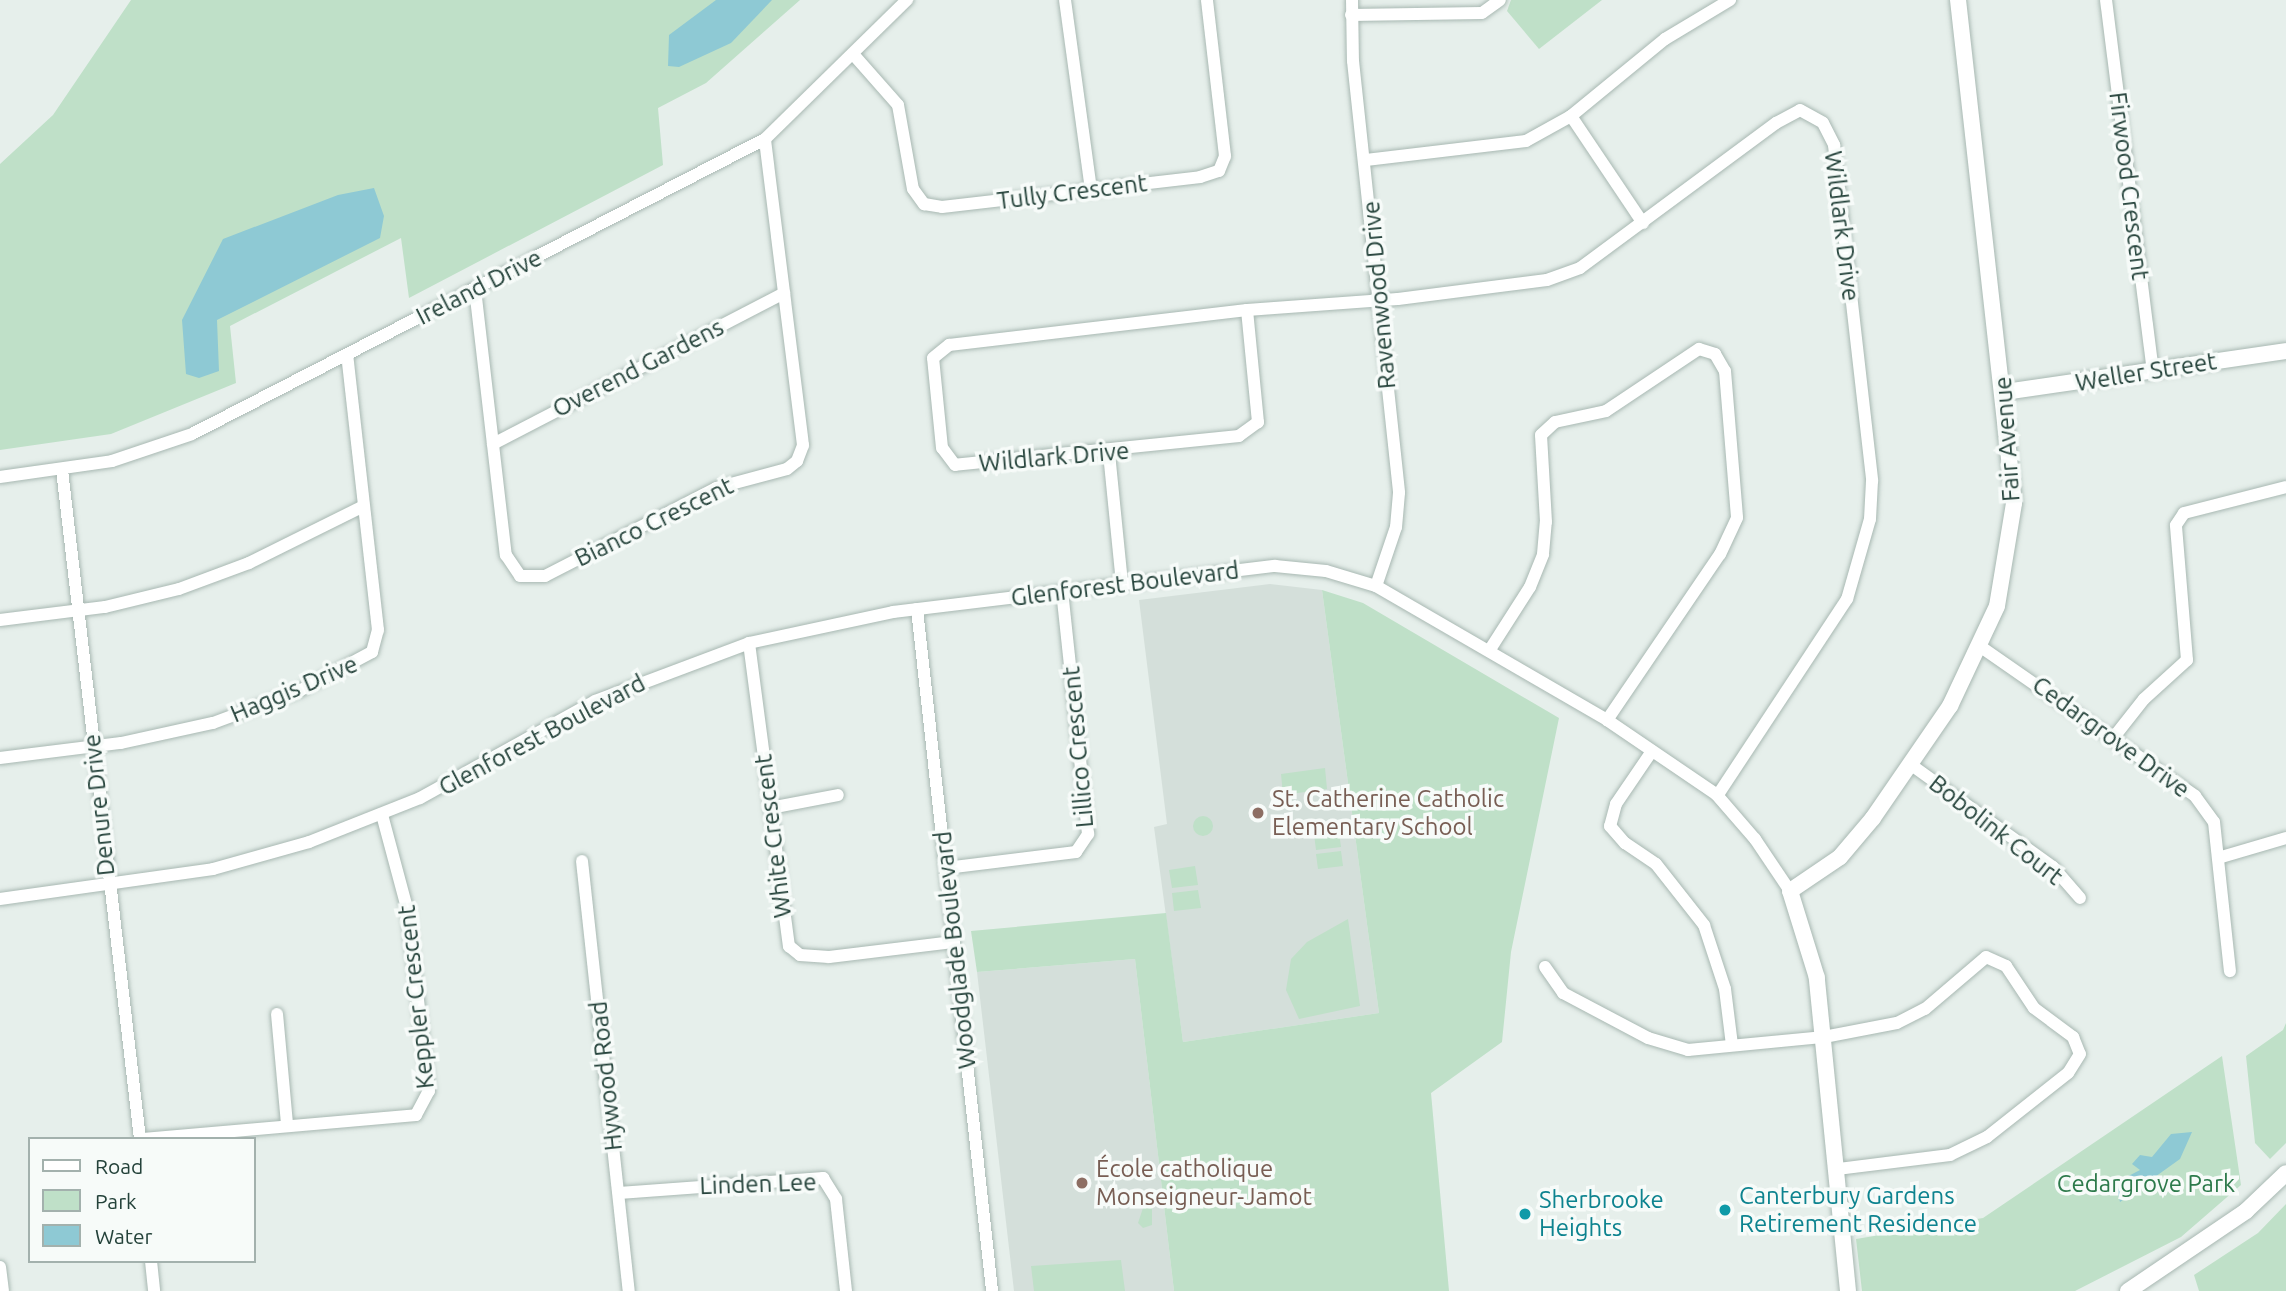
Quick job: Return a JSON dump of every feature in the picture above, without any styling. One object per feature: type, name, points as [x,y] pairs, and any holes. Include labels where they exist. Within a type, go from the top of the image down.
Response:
[{"type":"street","name":"Ireland Drive","points":[[0,477],[62,470],[130,456],[192,434],[765,139],[907,0]]},
{"type":"street","points":[[1065,0],[1090,190]]},
{"type":"street","name":"Tully Crescent","points":[[853,54],[898,104],[913,189],[924,204],[942,207],[1200,177],[1219,171],[1223,164],[1207,0]]},
{"type":"street","name":"Ravenwood Drive","points":[[1352,0],[1351,15],[1377,301],[1399,493],[1396,527],[1376,586]]},
{"type":"street","points":[[1351,15],[1482,13],[1500,0]]},
{"type":"street","points":[[1366,160],[1526,141],[1571,116],[1665,39],[1730,0]]},
{"type":"street","name":"Fair Avenue","points":[[1790,891],[1840,857],[1910,764],[1950,706],[1981,647],[1997,606],[2014,503],[2005,392],[1958,0]]},
{"type":"street","name":"Firwood Crescent","points":[[2106,0],[2153,373]]},
{"type":"street","name":"Wildlark Drive","points":[[1247,310],[1258,422],[1239,436],[1109,453],[955,466],[942,448],[933,358],[948,345],[1247,310],[1377,301],[1548,280],[1580,268],[1800,110],[1823,123],[1834,145],[1872,481],[1870,519],[1847,599],[1718,796]]},
{"type":"street","points":[[1571,116],[1643,223]]},
{"type":"street","name":"Bianco Crescent","points":[[475,289],[506,555],[513,571],[529,579],[545,576],[716,488],[787,469],[797,461],[803,445],[765,139]]},
{"type":"street","name":"Overend Gardens","points":[[493,444],[784,293]]},
{"type":"street","points":[[1489,650],[1530,587],[1543,554],[1546,522],[1541,435],[1555,422],[1606,411],[1699,349],[1714,354],[1725,371],[1737,518],[1720,554],[1606,720]]},
{"type":"street","name":"Weller Street","points":[[2005,392],[2153,373],[2286,351]]},
{"type":"street","name":"Haggis Drive","points":[[0,758],[94,747],[230,717],[299,691],[367,657],[376,645],[378,630],[347,355]]},
{"type":"street","points":[[1109,453],[1122,584]]},
{"type":"street","name":"Denure Drive","points":[[62,470],[108,887],[141,1137]]},
{"type":"street","points":[[2114,737],[2144,699],[2187,660],[2175,525],[2184,513],[2286,487]]},
{"type":"street","points":[[0,620],[78,611],[144,599],[214,578],[364,506]]},
{"type":"street","name":"Glenforest Boulevard","points":[[0,900],[108,887],[271,854],[382,815],[595,702],[749,643],[813,626],[917,609],[1275,566],[1326,571],[1376,586],[1606,720],[1718,796],[1755,839],[1790,891],[1813,962],[1824,1037],[1847,1291]]},
{"type":"street","name":"Lillico Crescent","points":[[946,868],[1076,852],[1088,834],[1062,592]]},
{"type":"street","name":"Woodglade Boulevard","points":[[917,609],[992,1291]]},
{"type":"street","name":"White Crescent","points":[[749,643],[785,934],[800,955],[829,957],[953,942]]},
{"type":"street","name":"Cedargrove Drive","points":[[1981,647],[2114,737],[2195,796],[2214,822],[2230,971]]},
{"type":"street","points":[[1652,751],[1616,804],[1610,826],[1625,843],[1656,864],[1704,925],[1726,989],[1732,1045]]},
{"type":"street","name":"Bobolink Court","points":[[1910,764],[2053,867],[2080,898]]},
{"type":"street","points":[[770,808],[838,795]]},
{"type":"street","name":"Keppler Crescent","points":[[160,1137],[416,1115],[426,1101],[407,908],[382,815]]},
{"type":"street","points":[[2218,858],[2286,838]]},
{"type":"street","name":"Hywood Road","points":[[582,861],[629,1291]]},
{"type":"street","points":[[1545,967],[1563,993],[1670,1047],[1824,1037],[1896,1023],[1925,1009],[1986,957],[2006,967],[2034,1008],[2073,1037],[2080,1054],[2068,1073],[1987,1137],[1950,1155],[1837,1169]]},
{"type":"street","points":[[277,1014],[287,1124]]},
{"type":"street","points":[[2128,1291],[2246,1211],[2286,1173]]},
{"type":"street","name":"Linden Lee","points":[[619,1193],[823,1178],[836,1199],[846,1291]]},
{"type":"street","points":[[152,1263],[154,1291]]},
{"type":"street","points":[[0,1267],[3,1291]]},
{"type":"shaded area","name":"St. Catherine Catholic Elementary School","points":[[1270,584],[1322,590],[1379,1013],[1183,1042],[1154,827],[1167,824],[1139,600]]},
{"type":"shaded area","name":"École catholique Monseigneur-Jamot","points":[[1135,959],[1174,1291],[1014,1291],[977,972]]},
{"type":"green space","points":[[131,0],[800,0],[706,83],[658,108],[663,165],[409,298],[401,238],[230,326],[236,383],[111,434],[0,450],[0,164],[53,115]]},
{"type":"green space","points":[[1511,0],[1602,0],[1539,49],[1507,11]]},
{"type":"green space","points":[[1322,590],[1363,603],[1559,718],[1511,952],[1502,1042],[1431,1093],[1449,1291],[1174,1291],[1135,959],[977,972],[971,931],[1166,913],[1183,1042],[1379,1013]]},
{"type":"green space","points":[[1325,768],[1327,789],[1283,795],[1281,774]]},
{"type":"green space","points":[[1203,816],[1210,819],[1213,826],[1210,833],[1203,836],[1196,833],[1193,826],[1196,819]]},
{"type":"green space","points":[[1339,832],[1341,847],[1316,850],[1314,834]]},
{"type":"green space","points":[[1341,851],[1343,866],[1318,869],[1316,854]]},
{"type":"green space","points":[[1195,866],[1198,885],[1172,888],[1169,870]]},
{"type":"green space","points":[[1198,890],[1201,908],[1174,911],[1172,893]]},
{"type":"green space","points":[[1348,919],[1360,1006],[1299,1019],[1286,990],[1291,959],[1307,942]]},
{"type":"green space","points":[[2286,1023],[2286,1143],[2270,1159],[2255,1143],[2246,1056],[2283,1030]]},
{"type":"green space","name":"Cedargrove Park","points":[[2222,1056],[2241,1185],[2181,1237],[2075,1291],[1862,1291],[1856,1239],[1983,1218]]},
{"type":"green space","points":[[1152,1201],[1152,1225],[1143,1228],[1138,1223],[1145,1202]]},
{"type":"green space","points":[[2286,1204],[2286,1291],[2199,1291],[2194,1275],[2258,1233]]},
{"type":"green space","points":[[1121,1260],[1125,1291],[1034,1291],[1031,1266]]},
{"type":"water","points":[[716,0],[772,0],[731,43],[679,67],[668,66],[669,35]]},
{"type":"water","points":[[374,188],[384,216],[380,238],[217,320],[219,371],[199,378],[186,374],[182,320],[223,239],[338,195]]},
{"type":"water","points":[[2192,1132],[2180,1159],[2120,1202],[2115,1183],[2140,1170],[2132,1164],[2140,1155],[2152,1157],[2171,1134]]},
{"type":"place","name":"St. Catherine Catholic Elementary School","points":[[1258,813]]},
{"type":"place","name":"École catholique Monseigneur-Jamot","points":[[1082,1183]]},
{"type":"place","name":"Canterbury Gardens Retirement Residence","points":[[1725,1210]]},
{"type":"place","name":"Sherbrooke Heights","points":[[1525,1214]]}]
